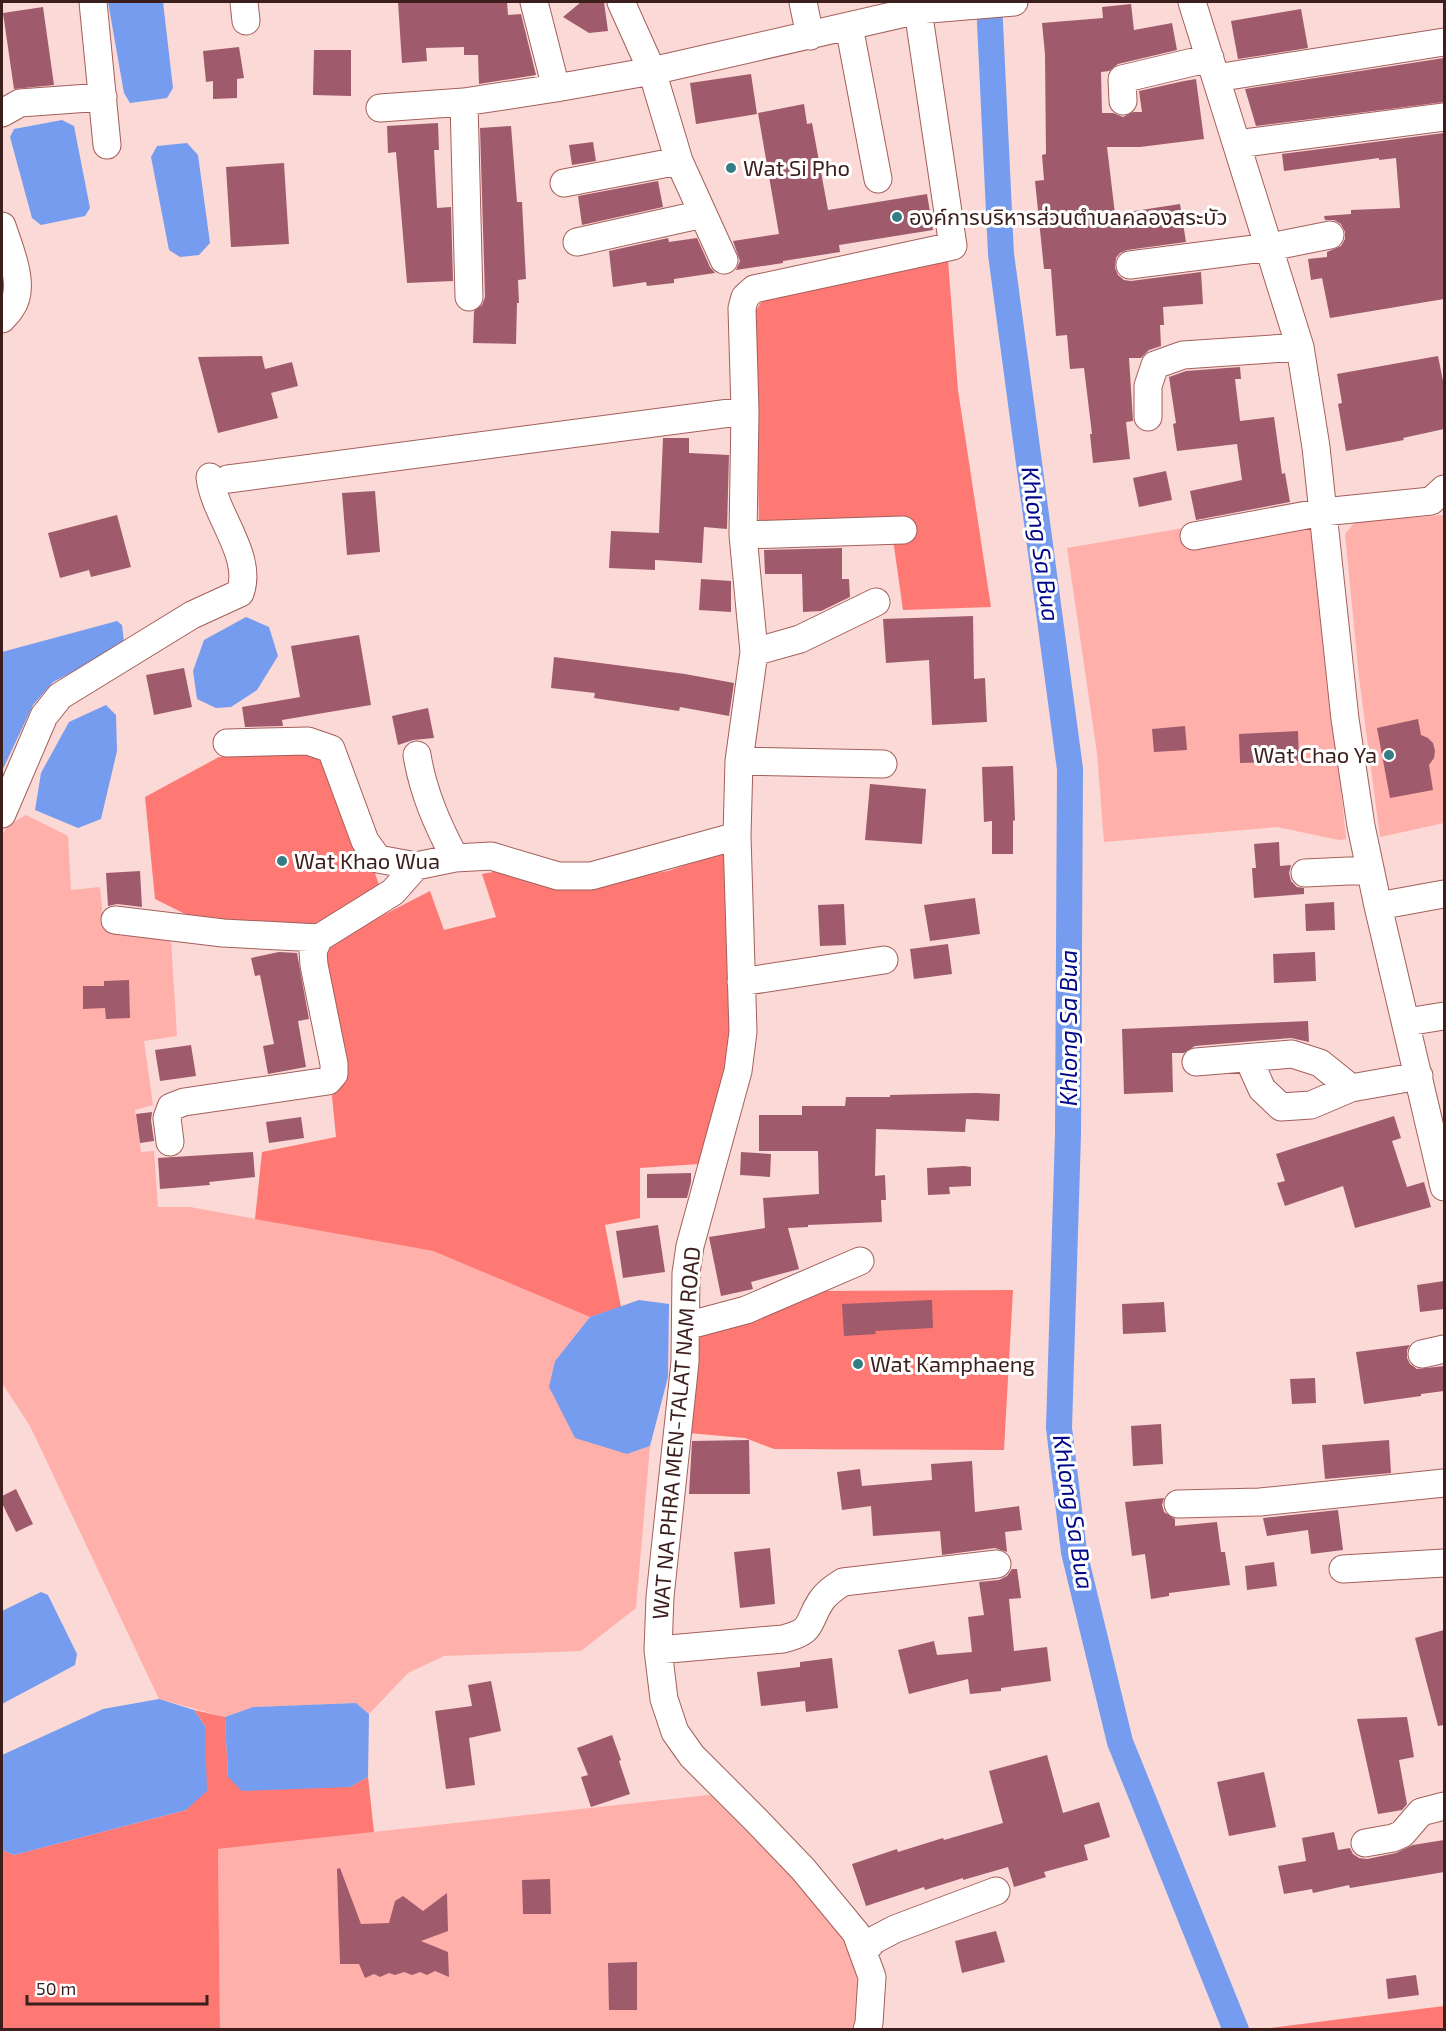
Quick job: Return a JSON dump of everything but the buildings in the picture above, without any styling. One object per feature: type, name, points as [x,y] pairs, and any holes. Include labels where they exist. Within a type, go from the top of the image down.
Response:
[{"type":"street","points":[[93,2],[107,145]]},
{"type":"street","points":[[534,2],[556,88]]},
{"type":"street","points":[[621,2],[652,71],[680,161],[724,260]]},
{"type":"street","points":[[803,2],[810,36]]},
{"type":"street","points":[[380,108],[464,102],[652,71],[810,36],[922,7],[1014,2]]},
{"type":"street","points":[[1192,2],[1300,347],[1317,447],[1345,719],[1361,826],[1444,1187]]},
{"type":"street","name":"WAT NA PHRA MEN-TALAT NAM ROAD","points":[[867,2030],[872,1977],[856,1933],[758,1821],[692,1756],[675,1732],[664,1699],[658,1650],[660,1597],[685,1362],[686,1273],[690,1246],[738,1071],[743,1032],[737,837],[739,761],[754,652],[743,535],[745,411],[742,308],[745,297],[754,289],[953,246],[922,7]]},
{"type":"street","points":[[849,26],[878,179]]},
{"type":"street","points":[[1123,101],[1122,79],[1444,42]]},
{"type":"street","points":[[2,113],[20,104],[103,97]]},
{"type":"street","points":[[464,102],[469,297]]},
{"type":"street","points":[[1237,144],[1444,117]]},
{"type":"street","points":[[564,183],[680,161]]},
{"type":"street","points":[[577,242],[703,214]]},
{"type":"street","points":[[2,226],[15,265],[17,287],[13,307],[2,319]]},
{"type":"street","points":[[1130,265],[1270,247],[1330,236]]},
{"type":"street","points":[[1148,417],[1148,386],[1155,365],[1183,355],[1300,347]]},
{"type":"street","points":[[2,814],[44,716],[60,696],[192,615],[240,593],[244,584],[243,565],[212,493],[219,478],[745,411]]},
{"type":"street","points":[[1194,536],[1323,512],[1431,501],[1444,489]]},
{"type":"street","points":[[743,535],[903,530]]},
{"type":"street","points":[[754,652],[800,639],[876,602]]},
{"type":"street","points":[[227,742],[308,741],[331,749],[365,841],[378,859],[416,866],[455,858],[491,856],[558,876],[591,876],[737,837]]},
{"type":"street","points":[[417,754],[421,780],[438,826],[455,858]]},
{"type":"street","points":[[739,761],[883,764]]},
{"type":"street","points":[[170,1142],[167,1118],[171,1107],[184,1102],[328,1081],[334,1074],[313,951],[319,938],[393,892],[416,866]]},
{"type":"street","points":[[1305,873],[1370,870]]},
{"type":"street","points":[[1378,906],[1444,894]]},
{"type":"street","points":[[115,920],[223,933],[319,938]]},
{"type":"street","points":[[741,982],[884,960]]},
{"type":"street","points":[[1407,1022],[1444,1017]]},
{"type":"street","points":[[1196,1062],[1292,1054],[1320,1063],[1351,1088]]},
{"type":"street","points":[[1248,1058],[1262,1089],[1281,1107],[1311,1105],[1351,1088],[1419,1076]]},
{"type":"street","points":[[686,1326],[746,1310],[860,1261]]},
{"type":"street","points":[[1178,1504],[1260,1502],[1444,1483]]},
{"type":"street","points":[[658,1650],[783,1639],[798,1635],[808,1628],[829,1591],[843,1582],[997,1563]]},
{"type":"street","points":[[1343,1569],[1444,1563]]},
{"type":"street","points":[[1365,1844],[1402,1834],[1421,1812],[1444,1806]]},
{"type":"street","points":[[863,1952],[874,1940],[896,1929],[996,1892]]},
{"type":"shaded area","points":[[948,260],[958,390],[991,607],[903,610],[891,525],[759,527],[755,312],[765,296]]},
{"type":"shaded area","points":[[1312,506],[1346,839],[1339,840],[1277,827],[1104,842],[1097,753],[1067,548]]},
{"type":"shaded area","points":[[1444,515],[1444,823],[1380,837],[1359,677],[1345,534],[1355,522]]},
{"type":"shaded area","points":[[322,753],[343,777],[380,888],[313,925],[205,924],[155,899],[145,797],[219,757]]},
{"type":"shaded area","points":[[26,815],[68,836],[71,890],[100,887],[103,918],[171,941],[177,1036],[144,1041],[153,1105],[135,1110],[141,1152],[154,1151],[158,1207],[190,1207],[433,1251],[590,1317],[555,1361],[627,1454],[650,1446],[636,1608],[581,1651],[444,1656],[408,1673],[369,1714],[356,1703],[253,1707],[225,1717],[159,1699],[30,1426],[2,1383],[2,835],[7,826]]},
{"type":"shaded area","points":[[728,850],[734,1033],[699,1164],[640,1168],[640,1218],[605,1225],[621,1307],[590,1317],[433,1251],[255,1219],[262,1152],[336,1137],[332,1096],[346,1067],[325,962],[331,942],[430,891],[444,930],[496,917],[482,874],[514,868],[558,890],[668,871]]},
{"type":"shaded area","points":[[1013,1290],[1004,1450],[774,1449],[745,1438],[688,1433],[699,1335],[815,1291]]},
{"type":"shaded area","points":[[194,1710],[225,1717],[228,1777],[350,1787],[368,1777],[374,1832],[218,1849],[220,2029],[2,2029],[2,1850],[14,1855],[186,1810],[205,1726]]},
{"type":"shaded area","points":[[718,1794],[851,1945],[860,1975],[856,2030],[220,2029],[218,1849]]},
{"type":"shaded area","points":[[1444,2006],[1444,2029],[1263,2029]]},
{"type":"water","points":[[108,2],[163,2],[173,88],[167,98],[130,103],[124,93]]},
{"type":"water","points":[[62,120],[74,126],[90,208],[85,216],[41,225],[32,218],[10,137],[14,129]]},
{"type":"water","points":[[187,143],[198,155],[210,243],[199,255],[180,257],[169,250],[151,157],[157,146]]},
{"type":"water","points":[[246,617],[269,627],[278,656],[257,690],[231,707],[216,708],[197,699],[193,671],[204,640]]},
{"type":"water","points":[[117,621],[122,625],[124,642],[120,647],[53,682],[33,705],[2,771],[2,652]]},
{"type":"water","points":[[106,705],[116,715],[117,751],[101,819],[78,828],[35,810],[41,773],[69,722]]},
{"type":"water","points":[[639,1300],[669,1304],[668,1377],[650,1446],[627,1454],[575,1438],[549,1387],[555,1361],[590,1317]]},
{"type":"water","points":[[41,1592],[48,1595],[77,1654],[75,1665],[2,1704],[2,1611]]},
{"type":"water","points":[[159,1699],[194,1710],[205,1726],[207,1791],[186,1810],[14,1855],[2,1850],[2,1755],[103,1709]]},
{"type":"water","points":[[356,1703],[369,1714],[368,1777],[350,1787],[242,1791],[228,1777],[225,1717],[253,1707]]},
{"type":"waterway","name":"Khlong Sa Bua","points":[[989,2],[1001,254],[1070,769],[1068,1134],[1059,1428],[1074,1552],[1120,1742],[1236,2030]]},
{"type":"place","name":"Wat Si Pho","points":[[731,168]]},
{"type":"place","name":"องค์การบริหารส่วนตำบลคลองสระบัว","points":[[897,217]]},
{"type":"place","name":"Wat Chao Ya","points":[[1389,755]]},
{"type":"place","name":"Wat Khao Wua","points":[[282,861]]},
{"type":"place","name":"Wat Kamphaeng","points":[[858,1364]]}]
